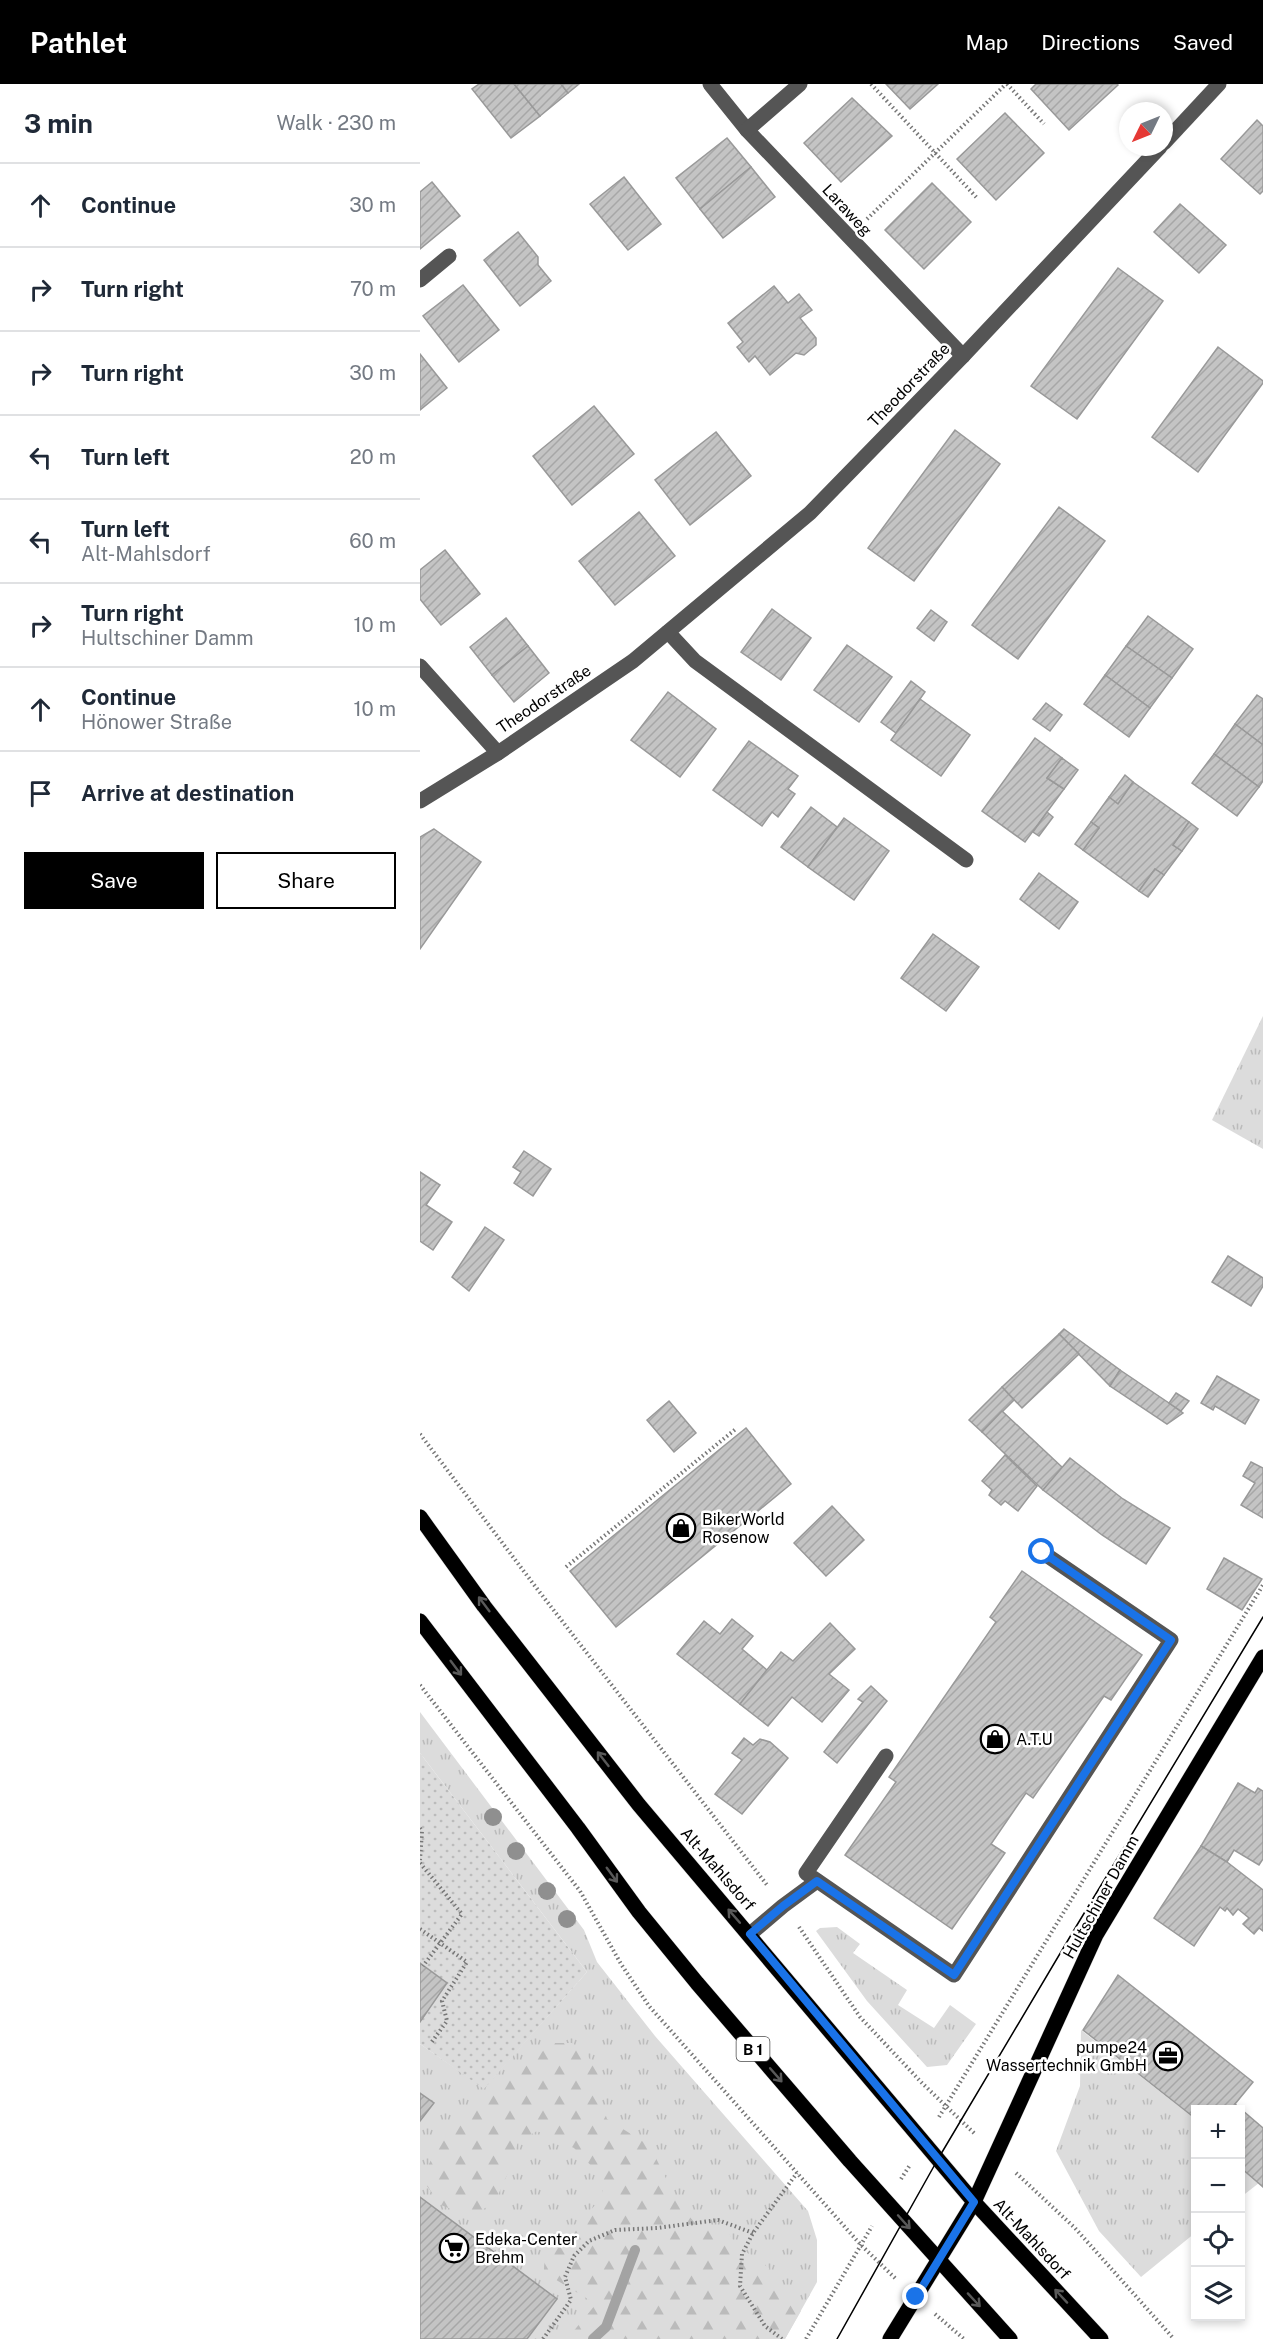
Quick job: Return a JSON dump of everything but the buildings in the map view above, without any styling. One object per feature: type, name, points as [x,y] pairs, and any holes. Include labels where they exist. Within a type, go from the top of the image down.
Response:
[{"type":"main road","name":"Alt-Mahlsdorf","points":[[422,1524],[639,1805],[974,2202],[1101,2339]]},
{"type":"main road","name":"B 1","points":[[420,1621],[646,1921],[850,2161],[1010,2339]]},
{"type":"main road","name":"Hultschiner Damm","points":[[890,2339],[974,2202],[1096,1935],[1263,1657]]},
{"type":"street","name":"Laraweg","points":[[710,84],[747,130],[963,356]]},
{"type":"street","points":[[747,130],[800,84]]},
{"type":"street","points":[[1173,133],[1219,84]]},
{"type":"street","name":"Theodorstraße","points":[[420,801],[498,753],[633,661],[810,513],[963,356],[1152,156]]},
{"type":"street","points":[[420,280],[449,256]]},
{"type":"street","points":[[668,632],[695,661],[966,860]]},
{"type":"street","name":"Theodorstraße","points":[[420,666],[498,753]]},
{"type":"street","points":[[886,1756],[807,1873],[954,1975],[1171,1640],[1042,1552]]},
{"type":"street","points":[[750,1934],[817,1881]]},
{"type":"path","points":[[871,84],[978,199]]},
{"type":"path","points":[[848,237],[1007,84],[1044,124]]},
{"type":"path","points":[[566,1567],[737,1428]]},
{"type":"path","points":[[420,1434],[806,1935],[860,2017],[922,2083]]},
{"type":"path","points":[[964,2074],[1263,1585]]},
{"type":"path","points":[[420,1685],[580,1891],[621,1964],[649,2006],[860,2244],[964,2339]]},
{"type":"path","points":[[420,1828],[422,1831],[420,1861],[462,1914],[423,1966]]},
{"type":"path","points":[[420,1929],[467,1962],[442,2001],[447,2021],[431,2043]]},
{"type":"path","points":[[782,2339],[765,2326],[740,2286],[742,2254],[753,2233],[797,2173]]},
{"type":"path","points":[[543,2339],[571,2300],[565,2277],[574,2256],[589,2241],[615,2230],[657,2228],[718,2220],[753,2233]]},
{"type":"path","points":[[1075,2228],[1174,2339]]},
{"type":"path","points":[[806,2339],[860,2244]]},
{"type":"green space","points":[[1263,1016],[1263,1149],[1212,1120]]},
{"type":"green space","points":[[420,1712],[584,1930],[597,1962],[655,2036],[808,2211],[817,2240],[817,2282],[785,2339],[527,2339],[557,2299],[420,2199],[420,2044],[484,2088],[587,1972],[420,1753]]},
{"type":"green space","points":[[420,1753],[587,1972],[484,2089],[420,2044]]},
{"type":"green space","points":[[837,1927],[860,1944],[853,1953],[907,1990],[898,2005],[934,2028],[950,2005],[976,2024],[947,2065],[927,2067],[867,2001],[816,1931],[820,1928]]},
{"type":"green space","points":[[1081,2030],[1191,2116],[1191,2236],[1141,2277],[1099,2231],[1056,2151],[1080,2086]]},
{"type":"green space","points":[[552,2043],[572,2043],[587,2055],[603,2078],[598,2092],[607,2119],[650,2146],[678,2203],[700,2229],[727,2230],[735,2244],[769,2268],[801,2311],[785,2339],[567,2339],[596,2304],[553,2278],[544,2270],[545,2261],[557,2241],[603,2196],[601,2176],[574,2148],[537,2131],[518,2142],[494,2204],[468,2216],[441,2205],[424,2182],[429,2164],[444,2135],[460,2115],[480,2106]]},
{"type":"green space","points":[[1245,2171],[1259,2183],[1245,2194]]},
{"type":"waterway","points":[[593,2339],[606,2327],[635,2250]]},
{"type":"tram line","points":[[837,2339],[938,2159],[1263,1617]]},
{"type":"place","name":"BikerWorld Rosenow","points":[[681,1528]]},
{"type":"place","name":"A.T.U","points":[[995,1739]]},
{"type":"place","name":"pumpe24 Wassertechnik GmbH","points":[[1168,2056]]},
{"type":"place","name":"Edeka-Center Brehm","points":[[454,2248]]},
{"type":"route","points":[[916,2297],[974,2202],[750,1934],[817,1881],[954,1975],[1171,1640],[1042,1552]]}]
